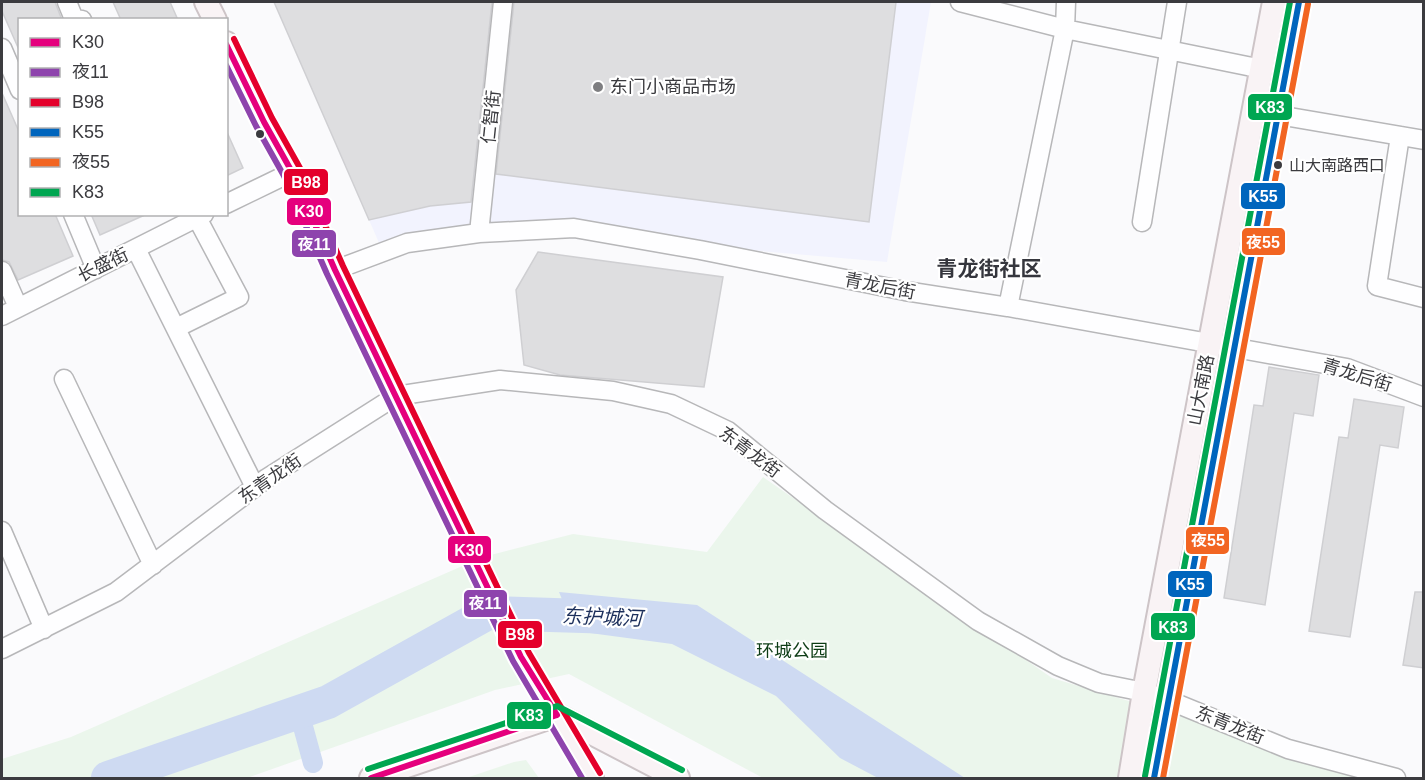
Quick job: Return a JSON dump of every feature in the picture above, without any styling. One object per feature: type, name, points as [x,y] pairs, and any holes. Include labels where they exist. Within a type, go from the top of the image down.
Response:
[{"type":"main road","points":[[206,2],[214,18]]},
{"type":"main road","name":"山大南路","points":[[1130,778],[1143,698],[1274,2]]},
{"type":"main road","name":"山大南路","points":[[1154,778],[1299,2]]},
{"type":"main road","points":[[228,48],[264,122],[292,172],[335,270],[521,657],[592,778]]},
{"type":"main road","points":[[556,715],[559,742],[573,778]]},
{"type":"main road","points":[[370,778],[556,715],[678,778]]},
{"type":"street","points":[[67,2],[74,18]]},
{"type":"street","name":"仁智街","points":[[479,233],[502,2]]},
{"type":"street","points":[[960,2],[1065,29],[1262,69]]},
{"type":"street","points":[[1008,307],[1065,29],[1066,2]]},
{"type":"street","points":[[1142,222],[1177,2]]},
{"type":"street","points":[[2,48],[18,85]]},
{"type":"street","points":[[1278,115],[1424,140]]},
{"type":"street","points":[[1400,136],[1377,286],[1424,298]]},
{"type":"street","points":[[228,203],[292,172]]},
{"type":"street","points":[[74,216],[96,269]]},
{"type":"street","points":[[176,328],[238,297],[199,216]]},
{"type":"street","name":"长盛街","points":[[2,316],[199,216]]},
{"type":"street","name":"青龙后街","points":[[335,270],[407,243],[479,233],[574,228],[700,250],[905,291],[1008,307],[1347,368],[1424,397]]},
{"type":"street","points":[[136,249],[255,487]]},
{"type":"street","points":[[2,271],[18,307]]},
{"type":"street","points":[[64,379],[153,565]]},
{"type":"street","name":"东青龙街","points":[[2,649],[116,592],[255,487],[396,396],[500,380],[613,391],[671,404],[728,431],[825,510],[978,621],[1058,666],[1099,683],[1288,749],[1396,778]]},
{"type":"street","points":[[2,531],[44,629]]},
{"type":"shaded area","name":"东门小商品市场","points":[[274,2],[931,2],[887,262],[737,249],[479,233],[383,252]]},
{"type":"green space","name":"环城公园","points":[[763,477],[1052,678],[1385,778],[763,778],[569,674],[495,690],[247,778],[2,778],[2,759],[71,737],[483,557],[573,534],[707,552]]},
{"type":"green space","points":[[526,760],[539,778],[466,778],[514,762]]},
{"type":"water","points":[[559,592],[697,605],[965,778],[878,778],[840,758],[776,696],[672,644],[575,631]]},
{"type":"building","points":[[2,2],[55,2],[61,18],[18,18],[18,47],[2,11]]},
{"type":"building","points":[[113,2],[170,2],[177,18],[120,18]]},
{"type":"building","points":[[274,2],[492,2],[471,202],[430,206],[369,220]]},
{"type":"building","name":"东门小商品市场","points":[[514,2],[896,2],[869,222],[496,174]]},
{"type":"building","points":[[2,93],[18,129],[18,216],[56,216],[73,256],[18,280],[9,262],[2,260]]},
{"type":"building","points":[[228,134],[243,168],[228,175]]},
{"type":"building","points":[[92,216],[143,216],[100,235]]},
{"type":"building","points":[[538,252],[723,277],[704,387],[560,375],[524,365],[516,290]]},
{"type":"building","points":[[1269,367],[1319,375],[1313,416],[1294,413],[1265,605],[1224,598],[1254,405],[1263,406]]},
{"type":"building","points":[[1354,399],[1404,407],[1398,448],[1380,445],[1350,637],[1309,631],[1339,437],[1348,438]]},
{"type":"building","points":[[1415,592],[1424,592],[1424,668],[1403,665]]},
{"type":"waterway","name":"东护城河","points":[[108,778],[328,702],[488,613],[616,617]]},
{"type":"waterway","points":[[299,712],[313,763]]},
{"type":"transit line","name":"K83","points":[[1145,776],[1290,2]]},
{"type":"transit line","name":"K55","points":[[1154,778],[1299,2]]},
{"type":"transit line","name":"夜55","points":[[1163,778],[1308,4]]},
{"type":"transit line","name":"B98","points":[[234,39],[272,118],[300,168],[343,266],[529,653],[600,773]]},
{"type":"transit line","name":"K30","points":[[228,48],[264,122],[292,172],[335,270],[521,657],[557,715]]},
{"type":"transit line","name":"夜11","points":[[228,69],[284,176],[327,274],[513,661],[582,778]]},
{"type":"transit line","name":"K83","points":[[368,769],[557,706],[682,770]]},
{"type":"transit line","name":"K30","points":[[371,778],[557,715]]},
{"type":"place","name":"东门小商品市场","points":[[598,87]]},
{"type":"place","name":"山大南路西口","points":[[1278,165]]},
{"type":"district","name":"青龙街社区","points":[[989,268]]}]
